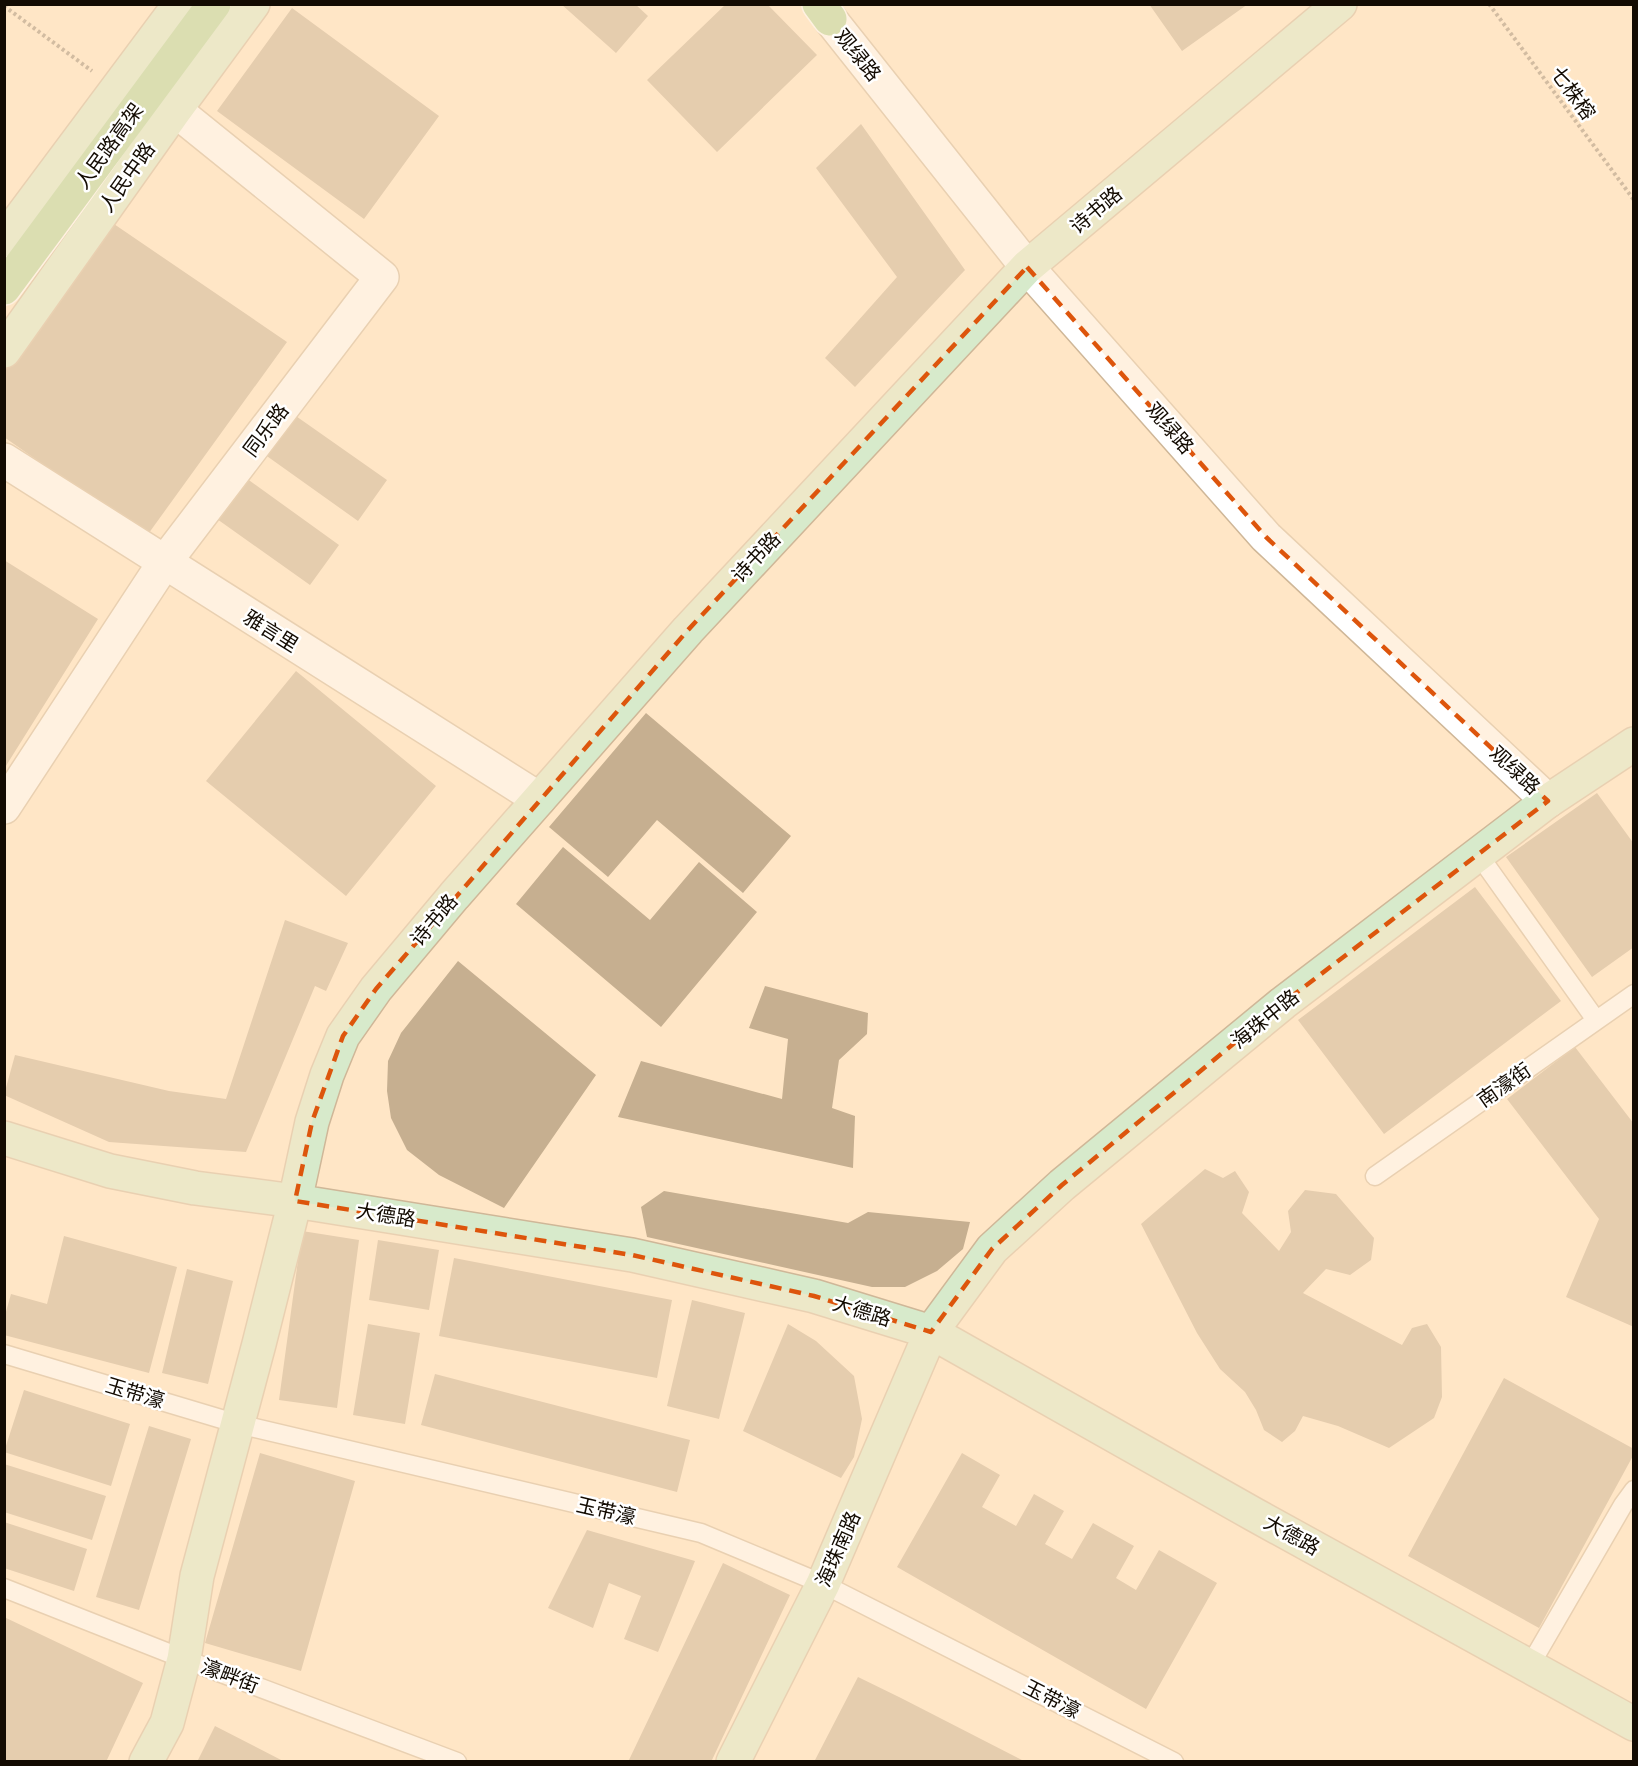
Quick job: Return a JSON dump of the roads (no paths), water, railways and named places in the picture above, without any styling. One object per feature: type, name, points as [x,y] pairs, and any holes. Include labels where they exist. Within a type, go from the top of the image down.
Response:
[{"type":"main road","name":"人民路高架","points":[[4,288],[214,4]]},
{"type":"street","points":[[4,240],[180,4]]},
{"type":"street","name":"人民中路","points":[[4,351],[253,4]]},
{"type":"street","name":"诗书路","points":[[146,1761],[167,1723],[184,1659],[197,1576],[295,1201],[312,1122],[327,1075],[343,1036],[376,989],[688,630],[1027,267],[1340,4]]},
{"type":"street","name":"观绿路","points":[[824,11],[1027,267],[1266,537],[1548,801]]},
{"type":"street","name":"同乐路","points":[[4,807],[164,563],[382,277],[175,110]]},
{"type":"street","name":"雅言里","points":[[4,460],[539,799]]},
{"type":"street","name":"海珠中路","points":[[932,1332],[992,1249],[1062,1185],[1283,1003],[1548,801],[1634,744]]},
{"type":"street","name":"大德路","points":[[4,1138],[110,1171],[195,1188],[295,1201],[632,1254],[814,1296],[932,1332],[1265,1521],[1634,1724]]},
{"type":"street","name":"海珠南路","points":[[733,1761],[823,1584],[932,1332]]},
{"type":"lane","points":[[1478,854],[1596,1020]]},
{"type":"lane","name":"南濠街","points":[[1375,1176],[1634,994]]},
{"type":"lane","name":"玉带濠","points":[[4,1354],[238,1424],[701,1533],[823,1584],[1174,1761]]},
{"type":"lane","points":[[1529,1667],[1623,1505],[1634,1490]]},
{"type":"lane","name":"濠畔街","points":[[4,1588],[184,1659],[457,1761]]}]
